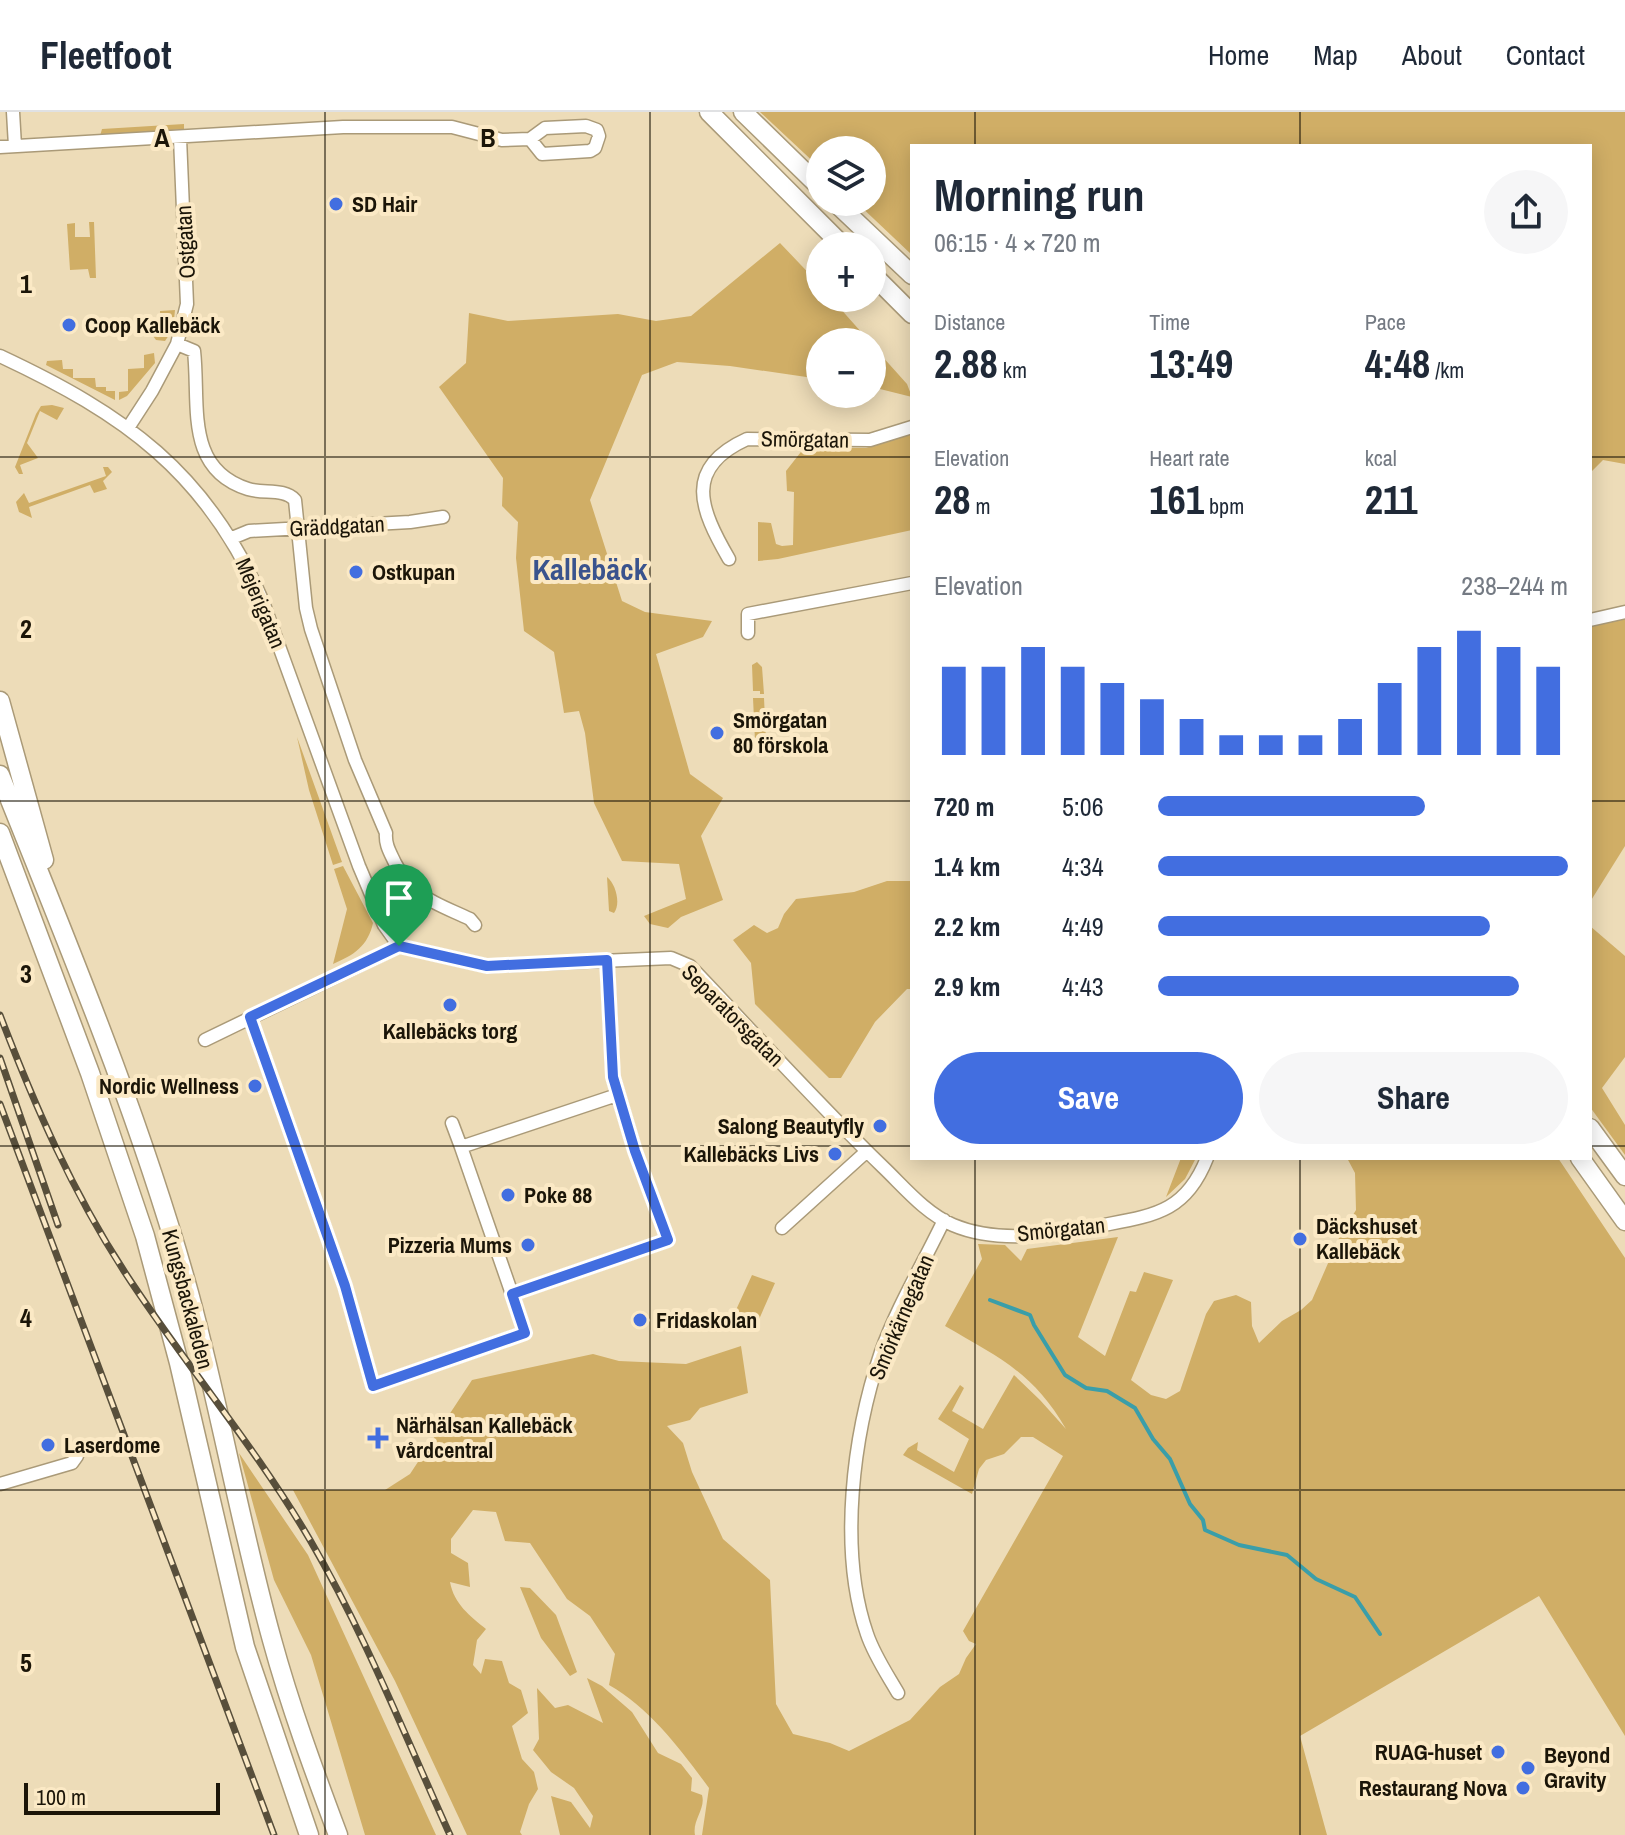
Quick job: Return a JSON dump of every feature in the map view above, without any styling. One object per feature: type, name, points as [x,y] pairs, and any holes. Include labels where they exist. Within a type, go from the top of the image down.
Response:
[{"type":"highway","points":[[709,112],[829,232]]},
{"type":"highway","points":[[743,112],[806,173]]},
{"type":"highway","points":[[850,216],[910,273]]},
{"type":"highway","points":[[886,288],[910,312]]},
{"type":"highway","points":[[0,701],[61,924]]},
{"type":"highway","name":"Kungsbackaleden","points":[[0,775],[61,924],[173,1241],[206,1357],[272,1640],[338,1835]]},
{"type":"highway","name":"Kungsbackaleden","points":[[0,833],[90,1073],[145,1236],[179,1363],[245,1647],[309,1835]]},
{"type":"highway","points":[[0,869],[45,954]]},
{"type":"highway","points":[[1592,1131],[1625,1176]]},
{"type":"highway","points":[[1581,1160],[1625,1221]]},
{"type":"street","points":[[13,112],[15,146]]},
{"type":"street","points":[[0,147],[180,138],[343,120],[452,127],[502,140],[530,139],[545,128],[559,127],[586,126],[597,130],[599,136],[595,148],[590,151],[542,154],[530,139]]},
{"type":"street","name":"Ostgatan","points":[[128,428],[177,344],[187,304],[180,138]]},
{"type":"street","points":[[177,344],[194,351],[200,440],[208,459],[219,474],[236,484],[292,496],[298,508],[300,527]]},
{"type":"street","name":"Mejerigatan","points":[[0,356],[95,404],[128,428],[181,473],[232,538],[245,559],[263,602],[364,880],[384,925],[399,946]]},
{"type":"street","name":"Smörgatan","points":[[729,559],[711,528],[703,496],[704,480],[711,461],[728,447],[747,439],[870,440],[910,428]]},
{"type":"street","name":"Gräddgatan","points":[[232,538],[249,531],[410,522],[443,517]]},
{"type":"street","name":"Mejerigatan","points":[[300,527],[306,608],[311,629],[367,794],[386,833],[385,842],[407,883],[420,896],[470,919],[475,925]]},
{"type":"street","points":[[748,633],[748,614],[910,583]]},
{"type":"street","points":[[1592,620],[1625,612]]},
{"type":"street","points":[[205,1040],[399,946]]},
{"type":"street","name":"Separatorsgatan","points":[[399,946],[487,966],[671,958],[690,966],[866,1152]]},
{"type":"street","points":[[512,1294],[668,1240],[635,1151],[613,1077],[607,960]]},
{"type":"street","points":[[250,1017],[345,1286],[373,1386],[525,1333],[452,1123]]},
{"type":"street","points":[[461,1147],[617,1095]]},
{"type":"street","points":[[782,1228],[866,1152]]},
{"type":"street","name":"Smörgatan","points":[[866,1152],[922,1205],[944,1220],[967,1229],[1015,1235],[1090,1228],[1162,1212],[1193,1188],[1206,1160]]},
{"type":"street","name":"Smörkärnegatan","points":[[898,1693],[878,1659],[861,1613],[853,1552],[854,1475],[865,1410],[882,1349],[944,1220]]},
{"type":"street","points":[[0,1484],[72,1463],[77,1456]]},
{"type":"shaded area","points":[[760,112],[1625,112],[1625,464],[1603,460],[1592,471],[1592,144],[910,144],[910,253],[871,216],[886,216],[886,136],[806,136],[806,155]]},
{"type":"shaded area","points":[[184,124],[184,129],[100,136],[102,129]]},
{"type":"shaded area","points":[[89,222],[94,222],[96,278],[90,278],[88,269],[70,270],[67,224],[75,223],[75,237],[90,237]]},
{"type":"shaded area","points":[[780,243],[806,270],[806,312],[843,312],[858,328],[806,328],[806,377],[677,362],[642,375],[590,500],[622,601],[645,612],[712,621],[703,637],[656,654],[690,774],[723,798],[701,836],[723,900],[681,917],[668,928],[650,924],[644,916],[686,899],[679,864],[622,861],[594,803],[579,711],[564,713],[554,652],[524,631],[516,558],[518,522],[502,506],[503,478],[439,387],[466,363],[469,313],[508,321],[618,314],[656,321],[691,316]]},
{"type":"shaded area","points":[[175,310],[173,329],[165,341],[156,340],[153,336],[161,335],[160,311]]},
{"type":"shaded area","points":[[154,353],[155,363],[127,396],[119,400],[119,392],[128,391],[128,369],[144,368],[144,355]]},
{"type":"shaded area","points":[[62,360],[63,369],[73,369],[73,378],[95,378],[96,387],[115,391],[115,400],[46,365],[47,361]]},
{"type":"shaded area","points":[[886,361],[907,384],[910,396],[886,390]]},
{"type":"shaded area","points":[[41,406],[64,408],[57,420],[40,411],[27,443],[38,458],[20,465],[23,474],[19,474],[15,467],[36,414]]},
{"type":"shaded area","points":[[910,433],[910,530],[758,561],[758,522],[771,523],[776,544],[793,545],[794,492],[787,491],[786,471],[804,448],[866,448]]},
{"type":"shaded area","points":[[103,467],[108,467],[112,472],[103,481],[107,489],[94,493],[90,485],[29,507],[32,518],[19,512],[16,502],[24,493],[29,503],[106,476]]},
{"type":"shaded area","points":[[1625,615],[1625,846],[1592,899],[1592,624]]},
{"type":"shaded area","points":[[757,662],[762,667],[764,694],[753,691],[752,665]]},
{"type":"shaded area","points":[[753,698],[764,698],[766,741],[755,741]]},
{"type":"shaded area","points":[[297,737],[342,862],[333,865],[309,790]]},
{"type":"shaded area","points":[[343,866],[373,923],[368,938],[359,949],[333,964],[347,909],[334,869]]},
{"type":"shaded area","points":[[607,877],[616,894],[614,913],[609,911]]},
{"type":"shaded area","points":[[887,881],[910,881],[910,989],[875,1022],[841,1078],[829,1078],[755,1004],[751,963],[733,940],[754,925],[767,933],[778,928],[796,899],[854,892]]},
{"type":"shaded area","points":[[1592,928],[1625,956],[1625,1057],[1602,1088],[1625,1125],[1625,1155],[1592,1110]]},
{"type":"shaded area","points":[[1180,1160],[1195,1160],[1185,1179],[1166,1197]]},
{"type":"shaded area","points":[[1348,1160],[1559,1160],[1625,1258],[1625,1736],[1539,1596],[1300,1736],[1327,1835],[702,1835],[709,1788],[652,1718],[609,1685],[615,1654],[590,1616],[567,1599],[530,1543],[505,1541],[496,1512],[473,1510],[451,1539],[451,1553],[468,1563],[470,1587],[450,1582],[459,1603],[486,1629],[477,1640],[473,1665],[481,1674],[485,1659],[502,1661],[509,1683],[521,1690],[528,1713],[512,1726],[522,1759],[534,1772],[538,1789],[529,1804],[520,1832],[522,1835],[467,1835],[395,1681],[293,1490],[385,1490],[410,1474],[472,1380],[593,1354],[619,1361],[686,1364],[741,1346],[748,1393],[700,1408],[690,1420],[667,1426],[683,1443],[692,1472],[723,1539],[770,1580],[776,1704],[793,1734],[849,1751],[910,1720],[940,1687],[959,1674],[976,1644],[969,1641],[963,1631],[1063,1456],[1033,1437],[1021,1437],[1004,1454],[986,1460],[979,1469],[972,1494],[903,1455],[918,1442],[917,1450],[954,1472],[969,1439],[938,1419],[960,1385],[964,1388],[952,1411],[983,1429],[1014,1375],[1066,1429],[1041,1393],[1013,1368],[945,1326],[982,1259],[978,1244],[1005,1245],[1021,1261],[1027,1249],[1118,1237],[1078,1337],[1105,1356],[1130,1291],[1136,1292],[1144,1272],[1173,1280],[1131,1380],[1151,1395],[1166,1399],[1180,1391],[1206,1314],[1214,1301],[1236,1295],[1251,1302],[1252,1326],[1259,1343],[1282,1321],[1312,1300],[1339,1238],[1356,1210],[1355,1173]]},
{"type":"shaded area","points":[[752,1275],[775,1283],[757,1324],[736,1310]]},
{"type":"shaded area","points":[[239,1453],[308,1555],[436,1835],[365,1835],[311,1655],[274,1580]]},
{"type":"shaded area","points":[[520,1587],[530,1588],[556,1615],[577,1672],[570,1676],[541,1638]]},
{"type":"shaded area","points":[[587,1678],[602,1686],[632,1712],[658,1753],[681,1764],[692,1778],[691,1791],[702,1795],[703,1800],[695,1824],[695,1835],[560,1835],[551,1796],[571,1802],[590,1828],[593,1816],[574,1788],[551,1772],[533,1750],[539,1739],[537,1688],[555,1708],[568,1705],[603,1723]]},
{"type":"waterway","points":[[990,1300],[1030,1315],[1065,1375],[1086,1388],[1107,1391],[1135,1408],[1153,1439],[1170,1459],[1190,1504],[1203,1520],[1205,1530],[1239,1545],[1287,1555],[1316,1579],[1355,1597],[1380,1634]]},
{"type":"railway","points":[[0,1015],[55,1146],[105,1241],[289,1505],[330,1576],[367,1649],[450,1835]]},
{"type":"railway","points":[[0,1058],[58,1225]]},
{"type":"railway","points":[[0,1104],[274,1835]]},
{"type":"place","name":"SD Hair","points":[[336,204]]},
{"type":"place","name":"Coop Kallebäck","points":[[69,325]]},
{"type":"place","name":"Ostkupan","points":[[356,572]]},
{"type":"place","name":"Smörgatan 80 förskola","points":[[717,733]]},
{"type":"place","name":"Kallebäcks torg","points":[[450,1005]]},
{"type":"place","name":"Nordic Wellness","points":[[255,1086]]},
{"type":"place","name":"Salong Beautyfly","points":[[880,1126]]},
{"type":"place","name":"Kallebäcks Livs","points":[[835,1154]]},
{"type":"place","name":"Poke 88","points":[[508,1195]]},
{"type":"place","name":"Däckshuset Kallebäck","points":[[1300,1239]]},
{"type":"place","name":"Pizzeria Mums","points":[[528,1245]]},
{"type":"place","name":"Fridaskolan","points":[[640,1320]]},
{"type":"place","name":"Närhälsan Kallebäck vårdcentral","points":[[378,1438]]},
{"type":"place","name":"Laserdome","points":[[48,1445]]},
{"type":"place","name":"RUAG-huset","points":[[1498,1752]]},
{"type":"place","name":"Beyond Gravity","points":[[1528,1768]]},
{"type":"place","name":"Restaurang Nova","points":[[1523,1788]]},
{"type":"district","name":"Kallebäck","points":[[590,570]]},
{"type":"route","points":[[399,946],[487,966],[607,960],[613,1077],[635,1151],[668,1240],[512,1294],[525,1333],[373,1386],[345,1286],[250,1017],[399,946]]}]
